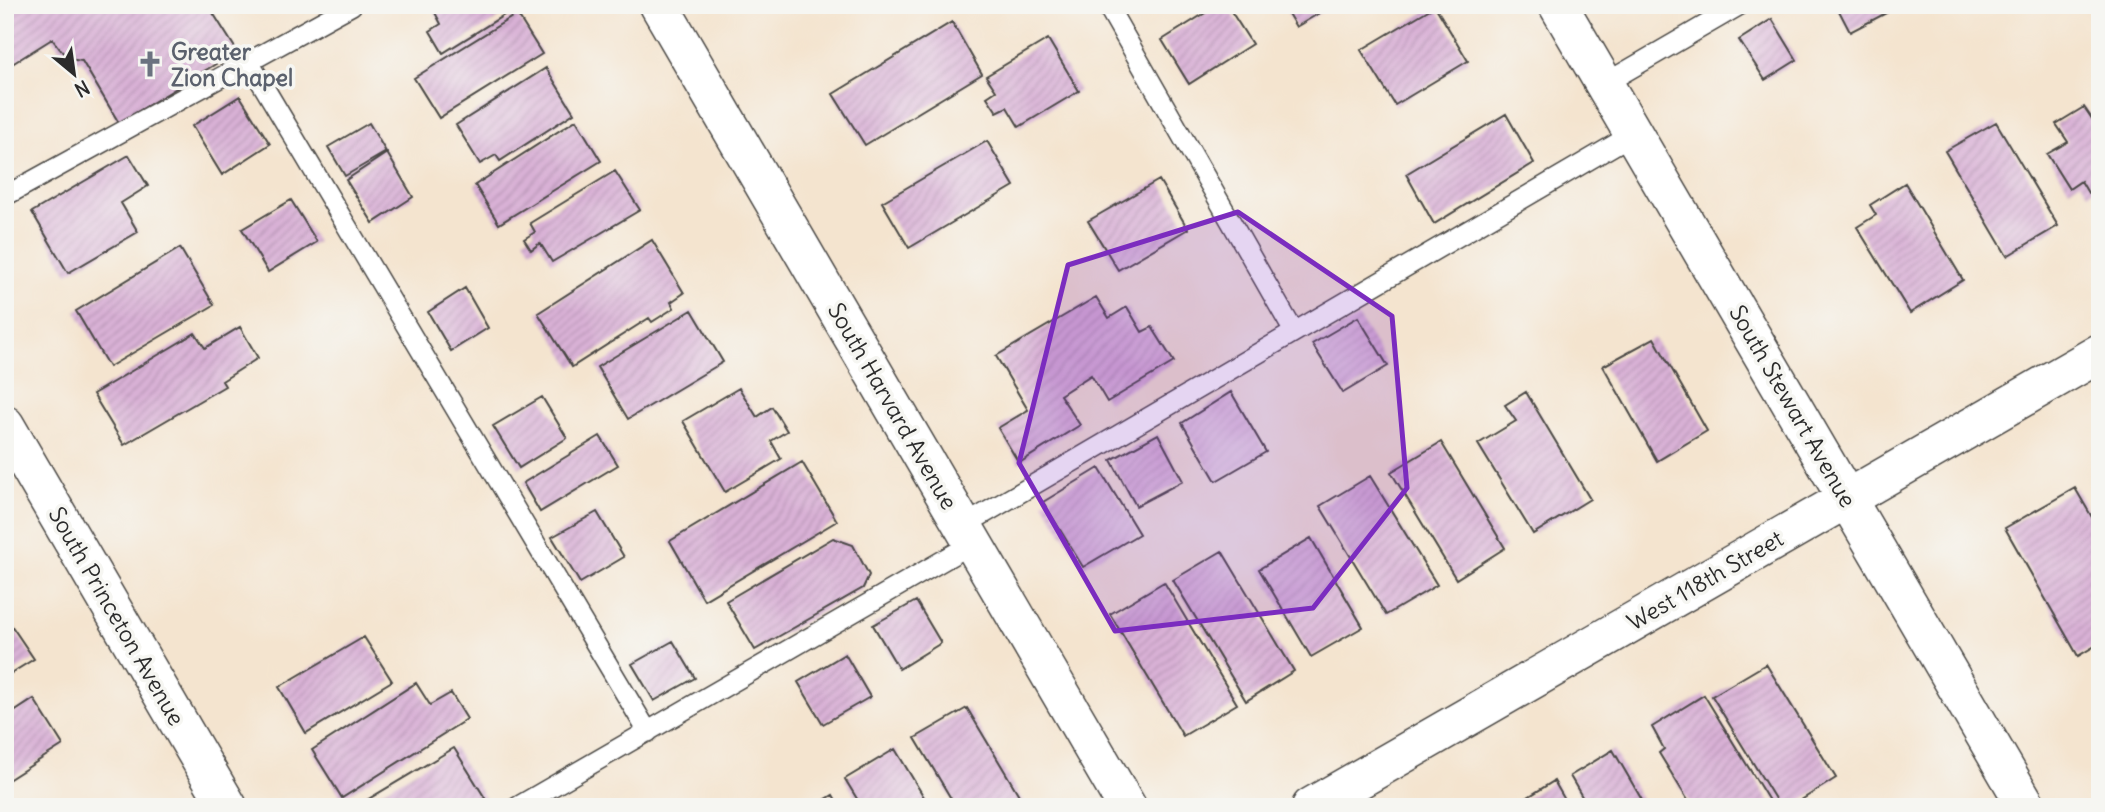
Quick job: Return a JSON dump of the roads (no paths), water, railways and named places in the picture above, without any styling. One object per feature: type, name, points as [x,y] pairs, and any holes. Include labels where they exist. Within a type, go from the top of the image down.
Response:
[{"type":"street","name":"South Harvard Avenue","points":[[659,5],[1127,807]]},
{"type":"street","name":"South Stewart Avenue","points":[[1558,5],[2027,807]]},
{"type":"street","name":"West 118th Street","points":[[1311,807],[2100,353]]},
{"type":"street","name":"South Princeton Avenue","points":[[5,425],[228,807]]},
{"type":"lane","points":[[5,197],[352,5]]},
{"type":"lane","points":[[1107,5],[1294,332]]},
{"type":"lane","points":[[1604,84],[1740,5]]},
{"type":"lane","points":[[249,62],[648,732]]},
{"type":"lane","points":[[517,807],[648,732],[1294,332],[1633,134]]},
{"type":"place","name":"Greater Zion Chapel","points":[[150,64]]}]
